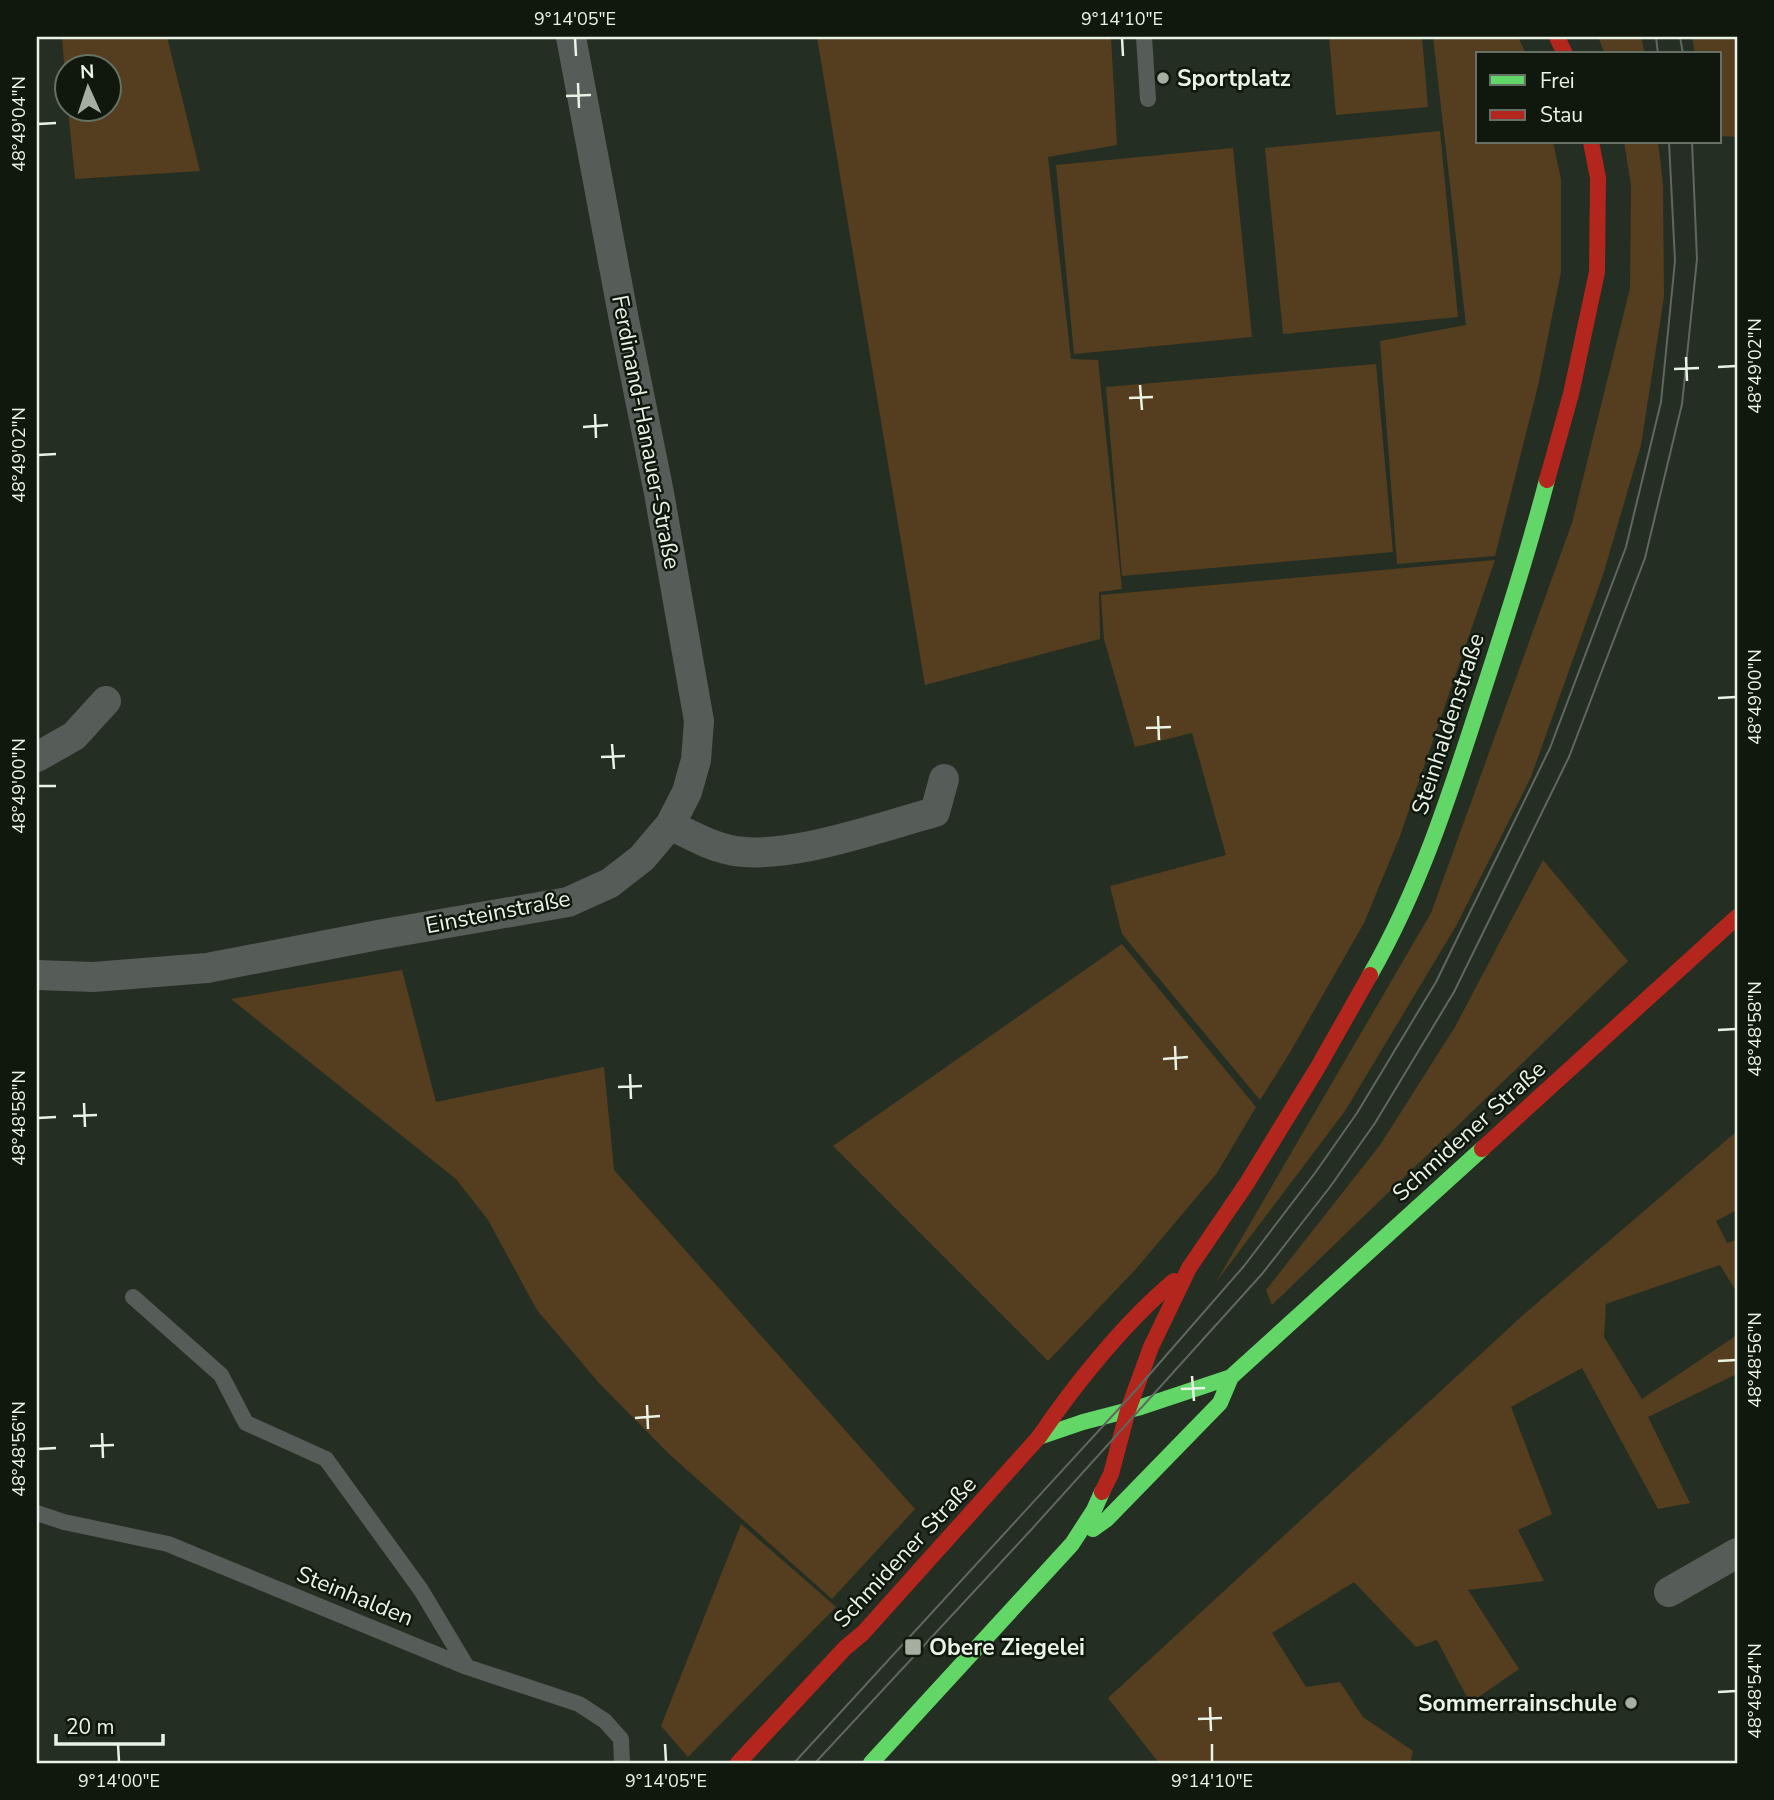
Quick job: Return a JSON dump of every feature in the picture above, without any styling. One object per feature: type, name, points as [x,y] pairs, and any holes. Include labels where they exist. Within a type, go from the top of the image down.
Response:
[{"type":"main road","name":"Steinhaldenstraße","points":[[1128,1410],[1151,1347],[1189,1268],[1247,1183],[1325,1056],[1396,930],[1432,843],[1526,558],[1571,394],[1597,272],[1598,178],[1591,144]]},
{"type":"main road","name":"Schmidener Straße","points":[[738,1763],[845,1648],[879,1616],[1039,1437],[1231,1377],[1737,917]]},
{"type":"main road","name":"Steinhaldenstraße","points":[[1039,1437],[1063,1402],[1150,1301],[1189,1268]]},
{"type":"main road","name":"Schmidener Straße","points":[[1072,1544],[1107,1519],[1220,1403],[1231,1377]]},
{"type":"main road","name":"Schmidener Straße","points":[[871,1763],[1072,1544],[1094,1510],[1111,1474],[1128,1410]]},
{"type":"street","name":"Ferdinand-Hanauer-Straße","points":[[571,37],[624,320],[662,504],[699,721],[696,760],[687,792],[670,825]]},
{"type":"street","points":[[37,757],[74,736],[106,701]]},
{"type":"street","points":[[670,825],[729,850],[759,853],[802,848],[935,812],[944,779]]},
{"type":"street","name":"Einsteinstraße","points":[[37,975],[93,977],[207,968],[568,902],[610,883],[642,858],[670,825]]},
{"type":"street","points":[[1669,1592],[1737,1553]]},
{"type":"lane","points":[[1144,37],[1148,99]]},
{"type":"lane","points":[[133,1297],[221,1375],[246,1423],[326,1459],[421,1590],[467,1667]]},
{"type":"lane","name":"Steinhalden","points":[[37,1513],[64,1522],[168,1544],[467,1667],[579,1704],[605,1721],[621,1740],[622,1763]]},
{"type":"shaded area","points":[[62,37],[167,37],[200,171],[75,179],[69,122],[122,122],[122,52],[63,52]]},
{"type":"shaded area","points":[[817,37],[1111,37],[1117,145],[1048,157],[1071,359],[1098,360],[1122,589],[1099,592],[1100,639],[925,685]]},
{"type":"shaded area","points":[[1329,37],[1422,37],[1428,107],[1336,115]]},
{"type":"shaded area","points":[[1433,37],[1518,37],[1525,52],[1476,52],[1476,144],[1553,144],[1561,179],[1561,272],[1538,386],[1495,556],[1397,564],[1380,341],[1466,325]]},
{"type":"shaded area","points":[[1598,37],[1641,37],[1645,52],[1604,52]]},
{"type":"shaded area","points":[[1692,37],[1737,37],[1737,137],[1722,136],[1722,52],[1695,52]]},
{"type":"shaded area","points":[[1440,131],[1458,317],[1283,334],[1265,148]]},
{"type":"shaded area","points":[[1624,144],[1658,144],[1663,184],[1664,297],[1641,445],[1603,575],[1531,777],[1456,926],[1345,1111],[1216,1282],[1431,913],[1572,523],[1630,288],[1631,185]]},
{"type":"shaded area","points":[[1233,148],[1252,337],[1074,354],[1056,165]]},
{"type":"shaded area","points":[[1376,364],[1393,552],[1122,576],[1106,387]]},
{"type":"shaded area","points":[[1495,560],[1400,836],[1364,923],[1260,1100],[1122,934],[1110,886],[1226,855],[1192,733],[1135,747],[1104,639],[1101,595]]},
{"type":"shaded area","points":[[1543,860],[1628,961],[1272,1305],[1266,1290],[1380,1145],[1455,1027]]},
{"type":"shaded area","points":[[1122,944],[1256,1107],[1217,1173],[1135,1270],[1048,1361],[833,1146]]},
{"type":"shaded area","points":[[402,970],[436,1102],[604,1067],[614,1170],[915,1509],[832,1599],[669,1454],[599,1383],[537,1310],[488,1220],[456,1179],[231,999]]},
{"type":"shaded area","points":[[1737,1131],[1737,1210],[1716,1221],[1727,1243],[1737,1240],[1737,1293],[1720,1265],[1606,1304],[1604,1337],[1642,1399],[1737,1335],[1737,1374],[1648,1417],[1690,1503],[1658,1509],[1582,1368],[1511,1407],[1552,1514],[1518,1530],[1544,1581],[1468,1590],[1519,1669],[1470,1703],[1437,1640],[1416,1647],[1354,1582],[1272,1633],[1306,1687],[1340,1682],[1363,1717],[1413,1751],[1410,1763],[1159,1763],[1108,1698],[1522,1316]]},
{"type":"shaded area","points":[[741,1524],[836,1607],[688,1757],[661,1726]]},
{"type":"tram line","points":[[1656,37],[1658,52]]},
{"type":"tram line","points":[[1680,37],[1683,52]]},
{"type":"tram line","points":[[794,1763],[1136,1390],[1244,1266],[1357,1113],[1436,982],[1550,748],[1626,547],[1661,402],[1675,261],[1669,144]]},
{"type":"tram line","points":[[815,1763],[1030,1531],[1262,1274],[1330,1187],[1375,1123],[1454,992],[1569,757],[1645,558],[1682,404],[1697,259],[1692,144]]},
{"type":"traffic: fast","points":[[1370,975],[1403,910],[1444,808],[1506,621],[1547,480]]},
{"type":"traffic: fast","points":[[1039,1437],[1231,1377],[1482,1149]]},
{"type":"traffic: fast","points":[[1093,1529],[1107,1519],[1220,1403],[1231,1377]]},
{"type":"traffic: fast","points":[[871,1763],[1072,1544],[1102,1492]]},
{"type":"traffic: jam","points":[[1557,37],[1564,52]]},
{"type":"traffic: jam","points":[[1547,480],[1571,394],[1597,272],[1598,178],[1591,144]]},
{"type":"traffic: jam","points":[[1482,1149],[1737,917]]},
{"type":"traffic: jam","points":[[1102,1492],[1111,1474],[1128,1410],[1151,1347],[1189,1268],[1247,1183],[1370,975]]},
{"type":"traffic: jam","points":[[738,1763],[845,1648],[863,1633],[1039,1437],[1068,1396],[1119,1334],[1174,1281]]},
{"type":"place","name":"Sportplatz","points":[[1163,78]]},
{"type":"place","name":"Obere Ziegelei","points":[[913,1647]]},
{"type":"place","name":"Sommerrainschule","points":[[1631,1703]]}]
